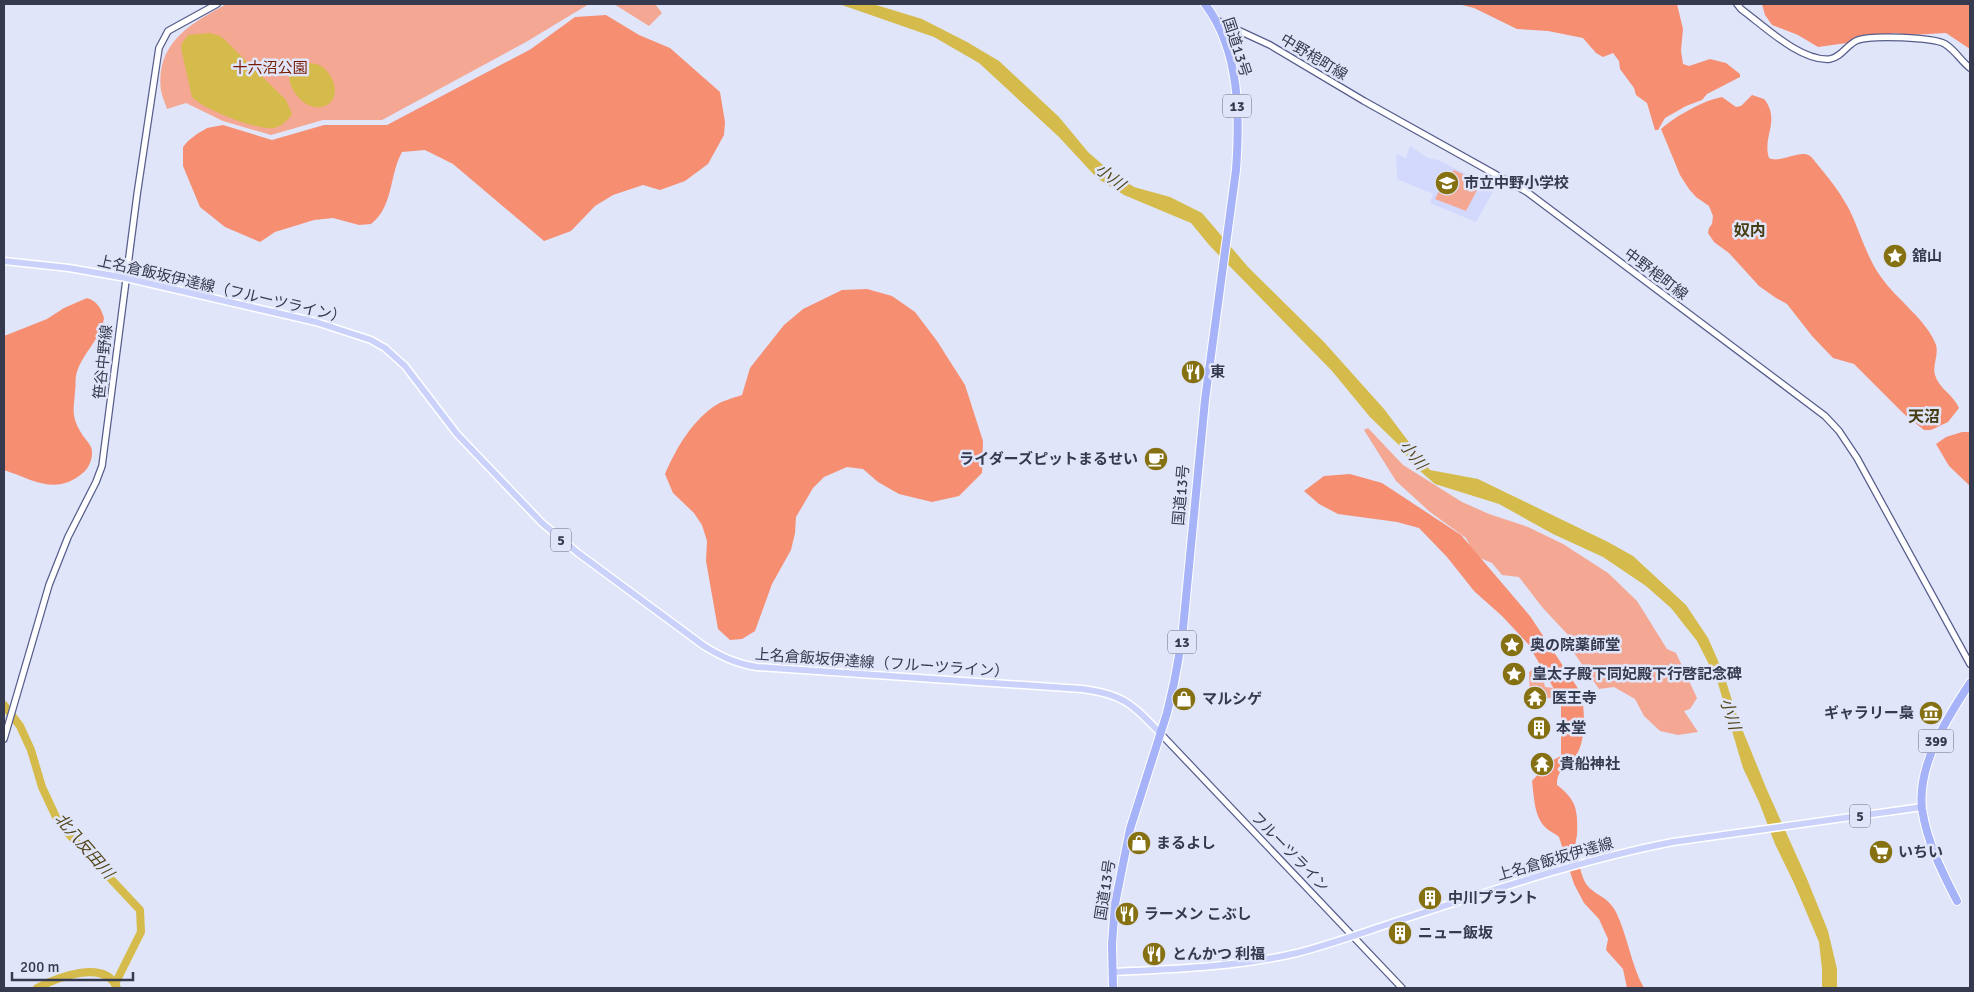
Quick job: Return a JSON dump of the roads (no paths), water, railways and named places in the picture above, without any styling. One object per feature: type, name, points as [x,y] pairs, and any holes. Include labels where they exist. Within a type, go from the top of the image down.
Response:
[{"type":"highway","name":"国道13号","points":[[1113,988],[1112,944],[1115,904],[1130,829],[1174,683],[1182,639],[1202,420],[1237,161],[1237,107],[1232,67],[1216,20],[1205,4]]},
{"type":"highway","name":"399","points":[[1957,902],[1932,848],[1922,807],[1926,772],[1934,746],[1944,725],[1970,683]]},
{"type":"main road","name":"上名倉飯坂伊達線（フルーツライン）","points":[[4,261],[69,268],[126,278],[316,322],[359,335],[379,344],[405,366],[457,434],[557,537],[704,646],[727,660],[757,667],[1106,692],[1118,696],[1130,704],[1160,732]]},
{"type":"main road","name":"上名倉飯坂伊達線","points":[[1113,972],[1192,968],[1254,961],[1297,953],[1584,862],[1673,842],[1922,807]]},
{"type":"street","name":"笹谷中野線","points":[[4,739],[49,585],[68,537],[102,466],[126,278],[159,48],[168,31],[217,4]]},
{"type":"street","points":[[1737,4],[1796,50],[1810,56],[1830,59],[1837,57],[1848,45],[1861,39],[1932,40],[1947,45],[1970,68]]},
{"type":"street","name":"中野梍町線","points":[[1216,20],[1270,45],[1364,101],[1526,192],[1824,416],[1839,431],[1857,458],[1970,664]]},
{"type":"street","name":"フルーツライン","points":[[1160,732],[1402,988]]},
{"type":"water","name":"小川","points":[[839,4],[873,4],[922,19],[999,61],[1059,117],[1088,152],[1112,173],[1134,187],[1170,197],[1202,213],[1248,267],[1324,342],[1384,409],[1430,470],[1478,479],[1608,542],[1633,556],[1686,605],[1708,638],[1723,672],[1738,719],[1828,931],[1837,969],[1837,988],[1822,988],[1819,942],[1743,768],[1717,680],[1697,641],[1671,608],[1646,586],[1603,557],[1553,534],[1499,504],[1435,484],[1412,464],[1401,447],[1370,417],[1332,371],[1210,246],[1191,223],[1124,195],[1097,178],[1059,137],[979,63],[934,37]]},
{"type":"water","points":[[210,33],[220,36],[225,40],[286,100],[292,114],[280,126],[266,128],[244,123],[207,107],[192,97],[181,48],[182,43],[188,35]]},
{"type":"water","points":[[303,63],[319,65],[325,69],[333,80],[335,94],[333,100],[328,104],[321,107],[313,107],[305,103],[292,89],[290,73],[294,67]]},
{"type":"waterway","name":"北八反田川","points":[[4,705],[20,726],[31,750],[42,787],[56,817],[64,829],[140,910],[141,932],[115,984]]},
{"type":"waterway","points":[[37,988],[67,976],[91,972],[102,974],[111,979],[117,988]]},
{"type":"place","name":"市立中野小学校","points":[[1447,183]]},
{"type":"place","name":"舘山","points":[[1895,256]]},
{"type":"place","name":"東","points":[[1193,372]]},
{"type":"place","name":"ライダーズピットまるせい","points":[[1156,459]]},
{"type":"place","name":"奥の院薬師堂","points":[[1512,645]]},
{"type":"place","name":"皇太子殿下同妃殿下行啓記念碑","points":[[1514,674]]},
{"type":"place","name":"医王寺","points":[[1535,698]]},
{"type":"place","name":"マルシゲ","points":[[1184,699]]},
{"type":"place","name":"ギャラリー梟","points":[[1931,713]]},
{"type":"place","name":"本堂","points":[[1539,728]]},
{"type":"place","name":"貴船神社","points":[[1542,764]]},
{"type":"place","name":"まるよし","points":[[1139,843]]},
{"type":"place","name":"いちい","points":[[1881,852]]},
{"type":"place","name":"中川プラント","points":[[1430,898]]},
{"type":"place","name":"ラーメン こぶし","points":[[1127,914]]},
{"type":"place","name":"ニュー飯坂","points":[[1400,933]]},
{"type":"place","name":"とんかつ 利福","points":[[1154,954]]},
{"type":"district","name":"奴内","points":[[1750,231]]},
{"type":"district","name":"天沼","points":[[1924,417]]},
{"type":"park label","name":"十六沼公園","points":[[270,68]]}]
